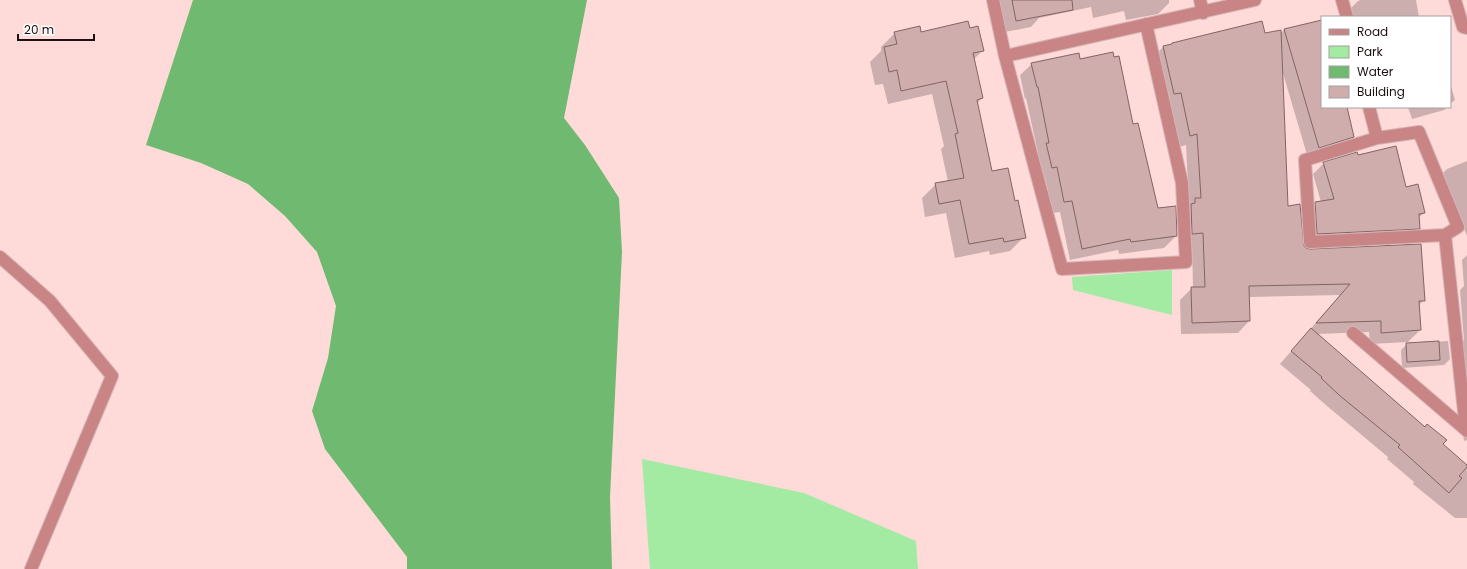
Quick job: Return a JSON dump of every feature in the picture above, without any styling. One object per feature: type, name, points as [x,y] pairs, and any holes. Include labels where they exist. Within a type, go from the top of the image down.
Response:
[{"type":"street","points":[[993,0],[1005,56],[1062,270],[1186,262],[1182,183],[1146,24]]},
{"type":"street","points":[[1200,0],[1203,13]]},
{"type":"street","points":[[1005,56],[1146,24],[1203,13],[1255,0]]},
{"type":"street","points":[[1342,0],[1347,16]]},
{"type":"street","points":[[1454,0],[1463,27],[1467,28]]},
{"type":"street","points":[[1369,108],[1377,138]]},
{"type":"street","points":[[1419,132],[1458,227],[1445,235],[1310,242],[1305,160],[1377,138],[1419,132]]},
{"type":"street","points":[[1445,235],[1466,430]]},
{"type":"street","points":[[0,257],[50,301],[112,376],[31,569]]},
{"type":"street","points":[[1352,333],[1466,430]]},
{"type":"green space","points":[[1172,270],[1172,315],[1073,290],[1072,277]]},
{"type":"green space","points":[[642,459],[804,493],[916,541],[918,569],[650,569]]},
{"type":"water","points":[[193,0],[587,0],[564,118],[585,145],[619,198],[622,252],[610,497],[612,569],[407,569],[407,557],[325,449],[312,411],[328,358],[336,306],[317,252],[285,216],[248,184],[201,163],[146,145]]},
{"type":"building","points":[[1012,0],[1072,0],[1073,10],[1016,21]]},
{"type":"building","points":[[1321,20],[1321,108],[1347,108],[1354,137],[1319,148],[1284,29]]},
{"type":"building","points":[[968,21],[970,28],[978,26],[984,51],[973,53],[983,98],[977,100],[992,171],[1008,168],[1015,201],[1018,200],[1026,238],[1004,242],[1003,238],[969,244],[960,200],[939,204],[935,183],[964,178],[955,134],[958,133],[946,81],[901,91],[897,70],[889,72],[884,47],[897,44],[894,32],[920,26],[921,32]]},
{"type":"building","points":[[1262,21],[1265,33],[1281,30],[1288,206],[1300,204],[1304,246],[1310,249],[1421,244],[1425,301],[1419,301],[1421,330],[1381,333],[1381,321],[1316,323],[1350,284],[1249,286],[1250,321],[1192,323],[1191,287],[1205,287],[1203,233],[1192,234],[1191,204],[1195,203],[1195,198],[1201,198],[1197,134],[1190,136],[1181,93],[1174,94],[1163,46]]},
{"type":"building","points":[[1113,52],[1114,57],[1119,56],[1133,124],[1138,123],[1158,208],[1176,206],[1177,236],[1131,242],[1130,239],[1082,249],[1072,201],[1064,202],[1057,167],[1052,168],[1046,143],[1049,143],[1038,87],[1031,63],[1079,53],[1080,59]]},
{"type":"building","points":[[1396,146],[1406,187],[1418,184],[1425,213],[1419,214],[1420,229],[1317,234],[1315,202],[1334,199],[1323,162],[1357,152],[1358,155]]},
{"type":"building","points":[[1311,328],[1425,427],[1427,424],[1447,440],[1443,444],[1467,465],[1459,476],[1462,478],[1449,493],[1398,447],[1400,445],[1339,395],[1321,378],[1322,377],[1291,351]]},
{"type":"building","points":[[1439,341],[1440,360],[1407,362],[1406,343]]}]
